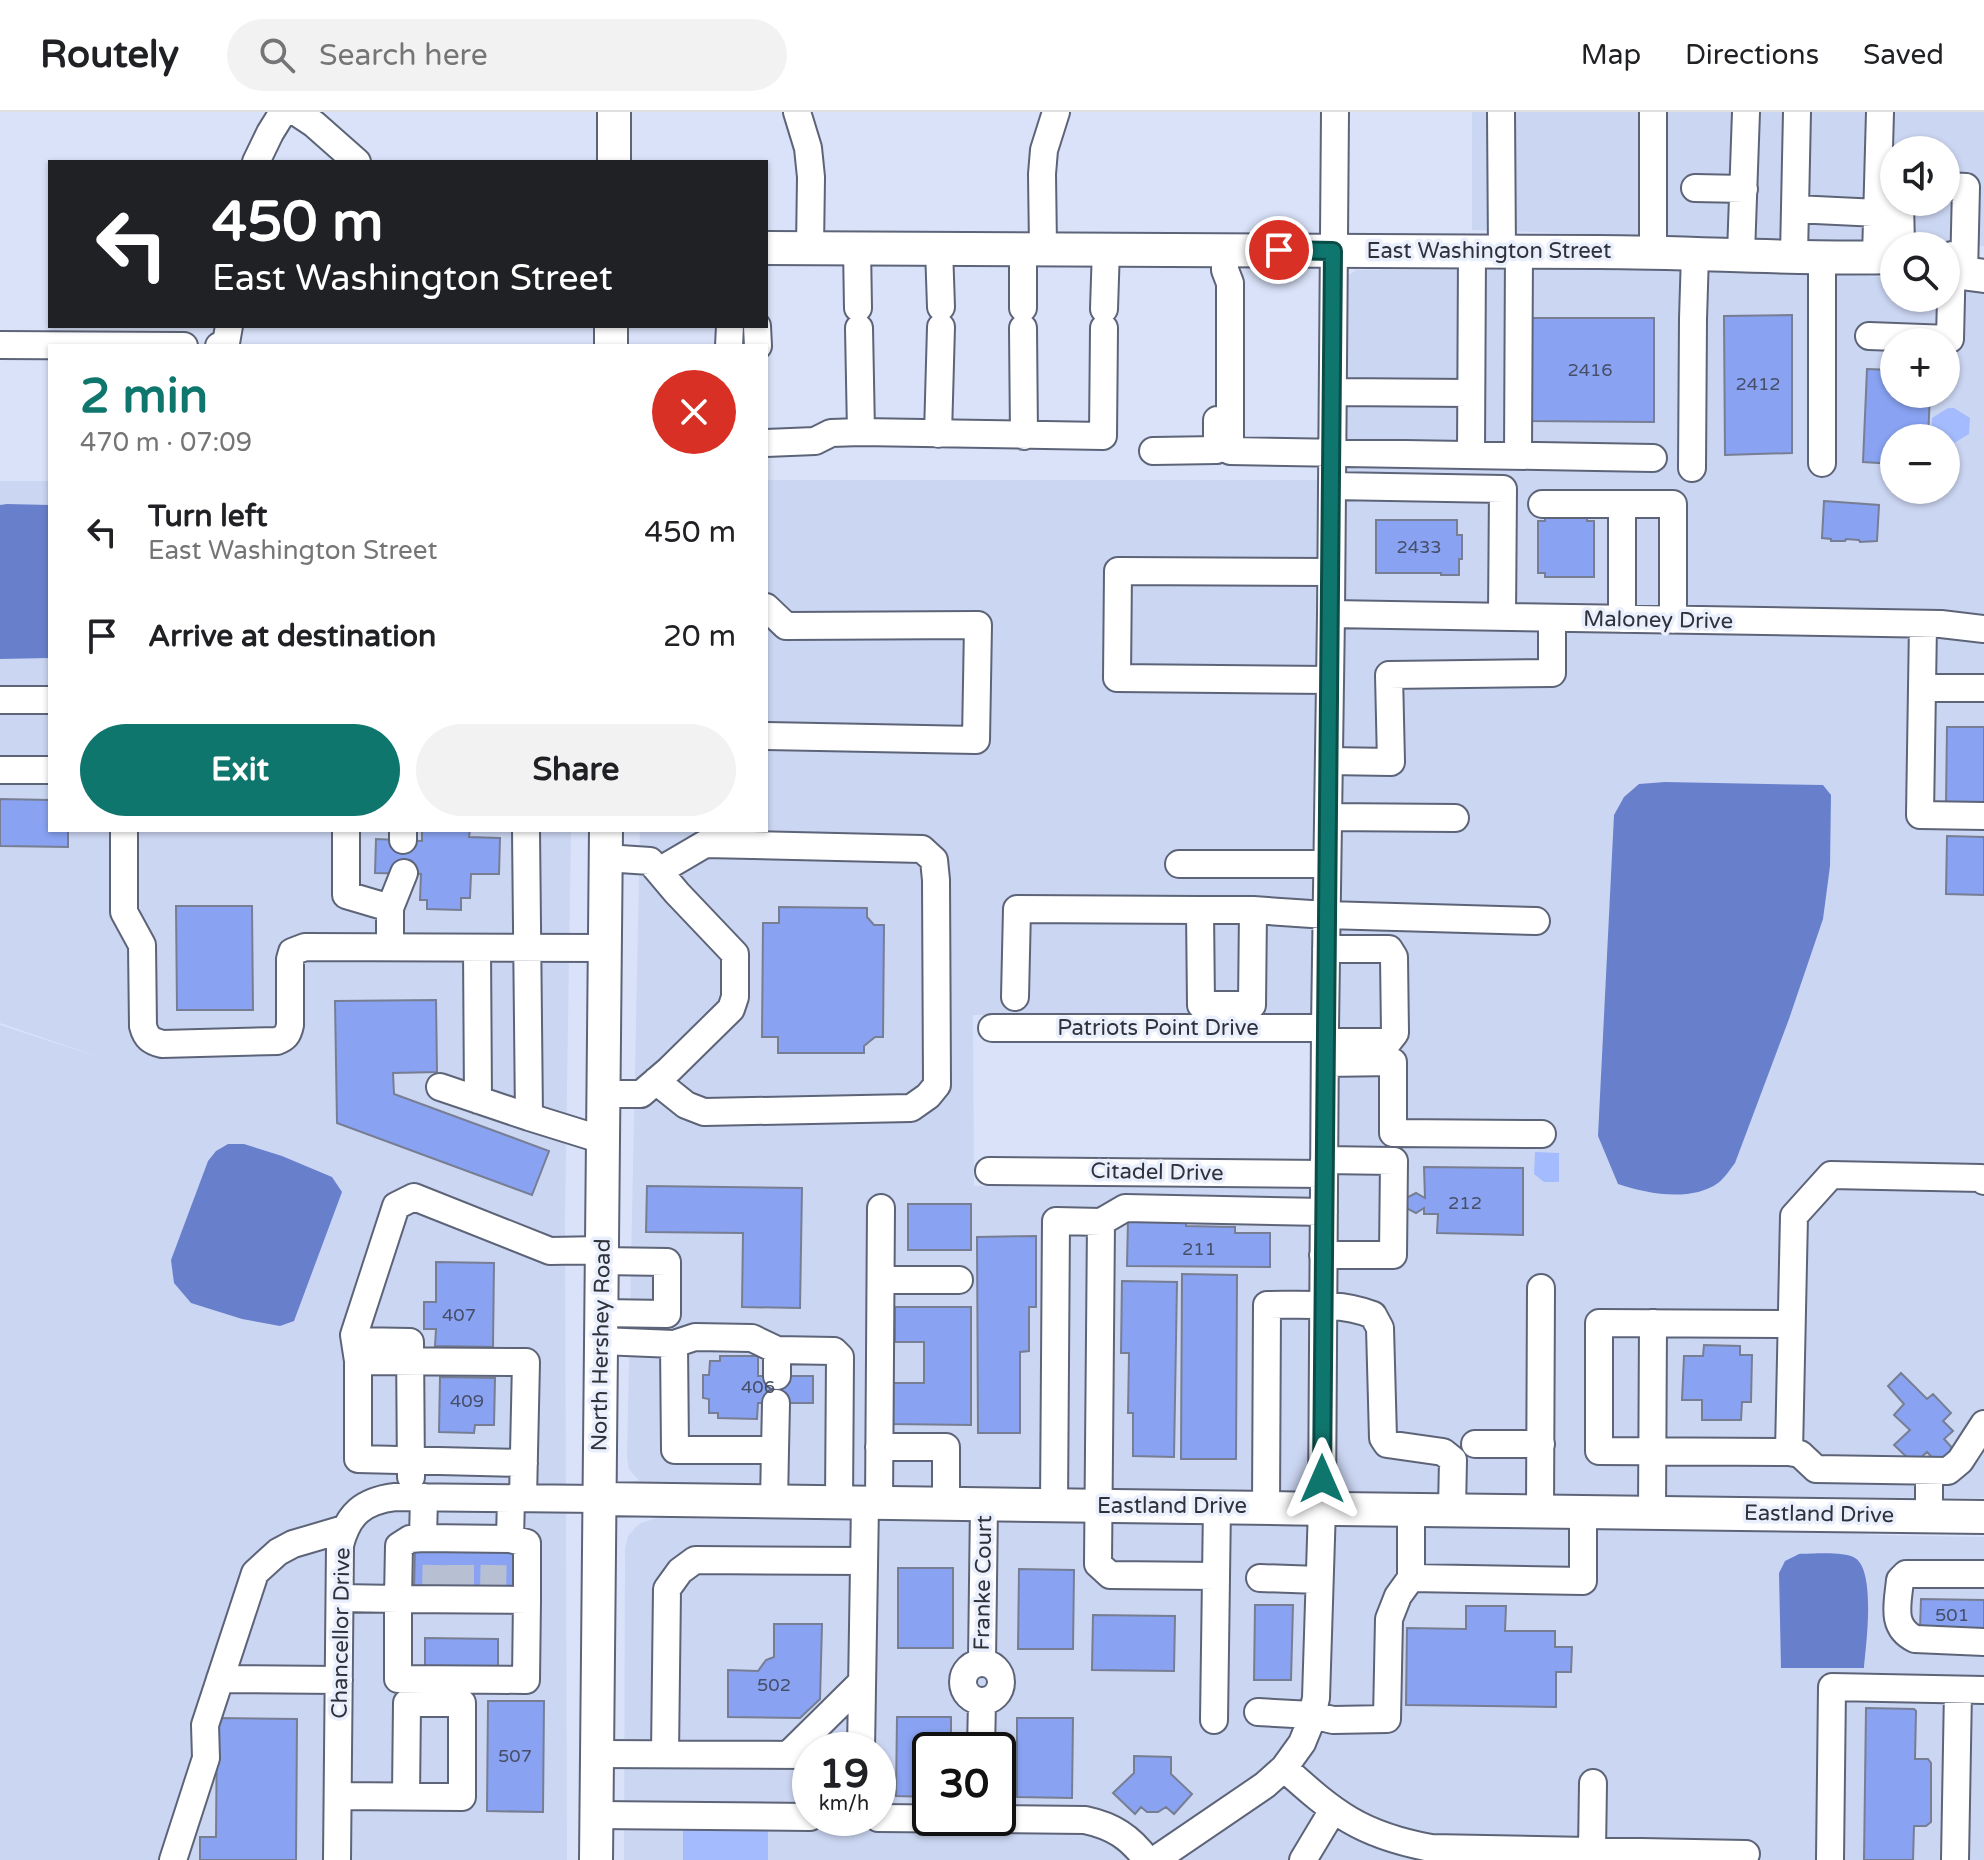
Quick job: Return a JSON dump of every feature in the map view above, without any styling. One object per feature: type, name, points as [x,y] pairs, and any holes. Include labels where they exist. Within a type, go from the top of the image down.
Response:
[{"type":"main road","points":[[614,112],[614,160]]},
{"type":"main road","name":"East Washington Street","points":[[768,248],[1106,248],[1225,260],[1333,251],[1880,255]]},
{"type":"main road","name":"North Hershey Road","points":[[596,1860],[606,844]]},
{"type":"main road","name":"Eastland Drive","points":[[599,1499],[1984,1517]]},
{"type":"street","points":[[257,160],[283,112]]},
{"type":"street","points":[[296,112],[355,160]]},
{"type":"street","points":[[797,112],[808,148],[811,177],[810,248]]},
{"type":"street","points":[[1024,436],[1023,318],[1044,150],[1056,112]]},
{"type":"street","points":[[1155,1860],[1265,1785],[1284,1768],[1302,1743],[1316,1698],[1322,1507],[1335,112]]},
{"type":"street","points":[[1501,112],[1498,251],[1518,455]]},
{"type":"street","points":[[1653,112],[1653,252]]},
{"type":"street","points":[[1741,254],[1746,112]]},
{"type":"street","points":[[1797,112],[1795,209],[1808,256],[1822,463]]},
{"type":"street","points":[[1880,112],[1882,136]]},
{"type":"street","points":[[1695,188],[1744,189]]},
{"type":"street","points":[[1795,209],[1880,208]]},
{"type":"street","points":[[1869,336],[1950,339],[1962,264],[1958,216]]},
{"type":"street","points":[[857,248],[861,432]]},
{"type":"street","points":[[938,434],[939,248]]},
{"type":"street","points":[[768,443],[815,441],[831,433],[861,432],[1103,436],[1106,248]]},
{"type":"street","points":[[1471,454],[1471,393],[1498,251]]},
{"type":"street","points":[[1692,468],[1695,254]]},
{"type":"street","points":[[1153,451],[1217,450],[1219,283],[1225,260]]},
{"type":"street","points":[[1225,260],[1230,283],[1230,451],[1653,458]]},
{"type":"street","points":[[0,345],[48,345]]},
{"type":"street","points":[[1333,392],[1471,393]]},
{"type":"street","points":[[1332,486],[1503,489],[1502,617]]},
{"type":"street","points":[[1542,504],[1673,504],[1673,620]]},
{"type":"street","points":[[1622,504],[1622,619]]},
{"type":"street","points":[[1330,680],[1117,678],[1118,571],[1331,572]]},
{"type":"street","points":[[768,609],[786,626],[978,625],[976,740],[768,736]]},
{"type":"street","name":"Maloney Drive","points":[[1331,614],[1941,624],[1984,629]]},
{"type":"street","points":[[1329,761],[1391,762],[1389,675],[1552,673],[1552,618]]},
{"type":"street","points":[[1923,624],[1920,815],[1984,816]]},
{"type":"street","points":[[1922,688],[1984,688]]},
{"type":"street","points":[[0,700],[48,700]]},
{"type":"street","points":[[0,770],[48,770]]},
{"type":"street","points":[[1328,817],[1455,818]]},
{"type":"street","points":[[124,832],[124,912],[142,945],[143,1026],[150,1039],[162,1044],[284,1039],[290,1025],[290,959],[292,952],[305,947],[604,948]]},
{"type":"street","points":[[346,832],[346,895],[390,908]]},
{"type":"street","points":[[526,832],[529,1117]]},
{"type":"street","points":[[603,1094],[641,1094],[731,1009],[735,997],[735,954],[650,861],[606,844]]},
{"type":"street","points":[[656,1081],[686,1105],[704,1112],[911,1108],[937,1085],[936,880],[934,860],[922,849],[705,844],[659,871]]},
{"type":"street","points":[[1179,864],[1327,864]]},
{"type":"street","points":[[390,947],[390,908],[404,873]]},
{"type":"street","points":[[1015,997],[1017,909],[1253,910],[1536,921]]},
{"type":"street","points":[[1200,910],[1201,1005],[1252,1005],[1253,910]]},
{"type":"street","points":[[477,948],[478,1100]]},
{"type":"street","points":[[1325,1044],[1388,1042],[1395,1033],[1394,957],[1389,949],[1326,949]]},
{"type":"street","name":"Patriots Point Drive","points":[[992,1028],[1325,1044]]},
{"type":"street","points":[[1325,1044],[1393,1062],[1393,1133],[1542,1134]]},
{"type":"street","points":[[440,1087],[603,1140]]},
{"type":"street","name":"Citadel Drive","points":[[989,1171],[1324,1167],[1394,1161],[1393,1255],[1323,1255]]},
{"type":"street","points":[[1789,1452],[1794,1216],[1831,1175],[1981,1178],[1984,1181]]},
{"type":"street","points":[[524,1463],[358,1459],[354,1335],[396,1206],[414,1197],[550,1251],[667,1262],[667,1314],[601,1327]]},
{"type":"street","points":[[861,1504],[879,1447],[881,1208]]},
{"type":"street","points":[[1054,1505],[1056,1221],[1101,1222],[1125,1208],[1324,1212]]},
{"type":"street","points":[[1101,1222],[1098,1564],[1110,1575],[1216,1576]]},
{"type":"street","points":[[881,1280],[959,1280]]},
{"type":"street","points":[[1540,1510],[1541,1288]]},
{"type":"street","points":[[1266,1507],[1267,1305],[1323,1306],[1361,1310],[1373,1315],[1380,1328],[1383,1438],[1387,1444],[1443,1452],[1453,1460],[1452,1509]]},
{"type":"street","points":[[1791,1324],[1599,1323],[1599,1451],[1789,1452],[1800,1454],[1816,1469],[1948,1471],[1960,1461],[1984,1424]]},
{"type":"street","points":[[1652,1512],[1653,1323]]},
{"type":"street","points":[[601,1327],[674,1344],[695,1337],[752,1338],[777,1376],[774,1502]]},
{"type":"street","points":[[674,1344],[675,1450],[775,1450]]},
{"type":"street","points":[[356,1351],[410,1361],[526,1362],[524,1463],[517,1498],[500,1542]]},
{"type":"street","points":[[777,1376],[834,1351],[840,1357],[861,1504],[864,1561],[861,1732]]},
{"type":"street","points":[[410,1361],[411,1461],[417,1497],[444,1542]]},
{"type":"street","points":[[1475,1444],[1541,1444]]},
{"type":"street","points":[[879,1447],[946,1447],[946,1504]]},
{"type":"street","points":[[1929,1471],[1929,1516]]},
{"type":"street","name":"Chancellor Drive","points":[[337,1860],[340,1545],[344,1529],[353,1515],[364,1505],[380,1498],[599,1499]]},
{"type":"street","name":"Franke Court","points":[[981,1732],[982,1701],[993,1697],[1001,1682],[993,1666],[982,1662],[984,1504]]},
{"type":"street","points":[[1214,1720],[1217,1506]]},
{"type":"street","points":[[1258,1712],[1312,1715],[1333,1720],[1387,1719],[1389,1619],[1398,1596],[1411,1578],[1411,1508]]},
{"type":"street","points":[[1411,1578],[1583,1581],[1583,1511]]},
{"type":"street","points":[[173,1860],[206,1758],[205,1725],[255,1573],[278,1552],[293,1544],[344,1529]]},
{"type":"street","points":[[410,1539],[500,1542],[527,1543],[526,1680],[398,1679],[399,1546],[410,1539]]},
{"type":"street","points":[[665,1754],[667,1589],[680,1571],[695,1560],[864,1561]]},
{"type":"street","points":[[1984,1574],[1906,1574],[1900,1580],[1897,1621],[1905,1635],[1915,1639],[1984,1642]]},
{"type":"street","points":[[1260,1578],[1319,1580]]},
{"type":"street","points":[[340,1598],[493,1595],[527,1600]]},
{"type":"street","points":[[220,1679],[339,1680]]},
{"type":"street","points":[[819,1732],[862,1682]]},
{"type":"street","points":[[1830,1860],[1832,1687],[1971,1690],[1955,1860]]},
{"type":"street","points":[[597,1754],[792,1755]]},
{"type":"street","points":[[1284,1768],[1333,1810],[1371,1833],[1401,1843],[1431,1848],[1665,1856],[1746,1854]]},
{"type":"street","points":[[1593,1783],[1604,1854]]},
{"type":"street","points":[[338,1796],[406,1796]]},
{"type":"street","points":[[1303,1860],[1333,1810]]},
{"type":"street","points":[[596,1815],[792,1817]]},
{"type":"street","points":[[1016,1819],[1085,1820],[1103,1824],[1122,1833],[1147,1860]]},
{"type":"shaded area","points":[[1472,112],[1984,112],[1984,246],[1960,245],[1960,232],[1880,232],[1880,243],[1472,230]]},
{"type":"shaded area","points":[[1357,270],[1718,270],[1839,274],[1880,277],[1880,312],[1960,312],[1960,284],[1984,286],[1984,1498],[652,1486],[641,1483],[629,1469],[640,832],[768,832],[768,480],[1320,480],[1316,775],[1347,276]],"holes":[[[973,1015],[1315,1015],[1313,1189],[974,1186]]]},
{"type":"shaded area","points":[[1948,408],[1954,408],[1970,418],[1969,434],[1960,439],[1960,424],[1932,424],[1932,418]]},
{"type":"shaded area","points":[[0,481],[48,481],[48,832],[571,832],[565,1220],[567,1860],[0,1860],[0,1025],[110,1061],[0,1023]]},
{"type":"shaded area","points":[[0,505],[48,505],[48,658],[0,659]]},
{"type":"shaded area","points":[[1639,784],[1823,785],[1831,795],[1830,866],[1823,919],[1789,1019],[1735,1163],[1718,1183],[1695,1193],[1683,1194],[1642,1191],[1618,1184],[1598,1136],[1614,815],[1624,797]]},
{"type":"shaded area","points":[[228,1144],[244,1144],[282,1156],[332,1177],[342,1192],[294,1321],[280,1326],[242,1319],[191,1303],[174,1283],[171,1260],[208,1161],[216,1151]]},
{"type":"shaded area","points":[[1535,1152],[1559,1153],[1559,1182],[1544,1182],[1534,1174]]},
{"type":"shaded area","points":[[657,1518],[1778,1529],[1984,1537],[1984,1860],[624,1860],[625,1549],[628,1536],[636,1527]]},
{"type":"shaded area","points":[[1799,1554],[1843,1554],[1855,1558],[1861,1566],[1868,1592],[1864,1668],[1781,1668],[1779,1573],[1785,1561]]},
{"type":"shaded area","points":[[683,1830],[768,1831],[768,1860],[683,1860]]},
{"type":"building","points":[[1792,315],[1792,453],[1725,455],[1724,316]]},
{"type":"building","points":[[1527,318],[1654,318],[1654,422],[1525,421]]},
{"type":"building","points":[[1867,369],[1880,369],[1880,408],[1929,408],[1929,424],[1880,424],[1880,463],[1863,462]]},
{"type":"building","points":[[1824,501],[1879,505],[1877,541],[1831,541],[1822,538]]},
{"type":"building","points":[[1545,516],[1587,517],[1587,521],[1594,521],[1594,577],[1545,577],[1545,573],[1538,573],[1538,521],[1545,521]]},
{"type":"building","points":[[1376,520],[1457,520],[1457,535],[1462,535],[1459,575],[1376,573]]},
{"type":"building","points":[[1947,727],[1984,727],[1984,804],[1946,804]]},
{"type":"building","points":[[0,799],[48,800],[48,832],[68,832],[68,847],[0,846]]},
{"type":"building","points":[[422,832],[470,832],[469,837],[500,838],[499,874],[471,874],[470,898],[461,898],[461,910],[427,909],[427,900],[420,900],[421,874],[375,873],[376,839],[422,841]]},
{"type":"building","points":[[1947,836],[1984,837],[1984,895],[1946,894]]},
{"type":"building","points":[[176,906],[252,906],[253,1010],[177,1010]]},
{"type":"building","points":[[779,907],[867,908],[867,917],[874,925],[884,925],[883,1037],[875,1037],[864,1046],[864,1053],[778,1053],[778,1037],[762,1037],[763,923],[779,923]]},
{"type":"building","points":[[436,1000],[437,1072],[393,1073],[394,1094],[549,1151],[532,1195],[337,1123],[335,1001]]},
{"type":"building","points":[[1424,1167],[1523,1168],[1523,1235],[1437,1233],[1438,1214],[1424,1214],[1424,1208],[1416,1213],[1406,1208],[1406,1198],[1416,1193],[1425,1198]]},
{"type":"building","points":[[647,1186],[802,1188],[800,1308],[742,1307],[743,1233],[646,1232]]},
{"type":"building","points":[[908,1204],[971,1204],[971,1250],[908,1250]]},
{"type":"building","points":[[1128,1220],[1186,1220],[1186,1226],[1235,1227],[1235,1233],[1270,1233],[1270,1267],[1127,1266]]},
{"type":"building","points":[[1036,1236],[1036,1307],[1029,1307],[1029,1351],[1020,1352],[1020,1433],[978,1433],[977,1237]]},
{"type":"building","points":[[436,1262],[494,1263],[493,1347],[435,1346],[436,1329],[424,1329],[424,1302],[436,1302]]},
{"type":"building","points":[[1182,1274],[1237,1275],[1236,1459],[1181,1459]]},
{"type":"building","points":[[1122,1281],[1177,1282],[1174,1457],[1133,1456],[1133,1413],[1128,1413],[1129,1353],[1121,1353]]},
{"type":"building","points":[[895,1307],[971,1307],[971,1425],[892,1424],[892,1383],[924,1383],[924,1342],[895,1342]]},
{"type":"building","points":[[1704,1345],[1740,1346],[1740,1355],[1752,1355],[1751,1402],[1742,1402],[1741,1420],[1702,1420],[1702,1400],[1682,1400],[1684,1356],[1703,1356]]},
{"type":"building","points":[[720,1356],[758,1356],[758,1376],[813,1376],[813,1403],[758,1403],[757,1419],[718,1418],[718,1413],[709,1413],[709,1399],[703,1398],[703,1375],[709,1375],[710,1361],[720,1361]]},
{"type":"building","points":[[1901,1373],[1927,1399],[1933,1394],[1951,1413],[1943,1421],[1953,1431],[1944,1439],[1956,1452],[1941,1467],[1927,1452],[1914,1464],[1894,1445],[1910,1430],[1894,1415],[1904,1404],[1888,1386]]},
{"type":"building","points":[[440,1377],[495,1378],[494,1425],[475,1425],[474,1433],[439,1432]]},
{"type":"building","points":[[415,1548],[516,1549],[516,1592],[414,1590]]},
{"type":"building","points":[[898,1568],[953,1568],[953,1648],[898,1648]]},
{"type":"building","points":[[1019,1569],[1074,1570],[1073,1649],[1018,1649]]},
{"type":"building","points":[[1921,1599],[1984,1600],[1984,1631],[1920,1629]]},
{"type":"building","points":[[1255,1605],[1293,1605],[1291,1680],[1254,1680]]},
{"type":"building","points":[[1466,1606],[1506,1606],[1505,1631],[1555,1631],[1555,1647],[1572,1647],[1571,1672],[1556,1672],[1556,1707],[1406,1705],[1407,1628],[1466,1629]]},
{"type":"building","points":[[1093,1615],[1175,1616],[1174,1671],[1092,1670]]},
{"type":"building","points":[[774,1624],[822,1624],[820,1699],[800,1718],[728,1717],[728,1670],[758,1671],[766,1660],[774,1657]]},
{"type":"building","points":[[425,1638],[498,1639],[498,1676],[425,1675]]},
{"type":"building","points":[[488,1701],[544,1701],[543,1812],[487,1811]]},
{"type":"building","points":[[1866,1708],[1916,1711],[1915,1759],[1928,1759],[1931,1763],[1931,1822],[1926,1826],[1914,1826],[1913,1860],[1864,1860]]},
{"type":"building","points":[[897,1717],[951,1717],[951,1732],[912,1732],[912,1796],[896,1796]]},
{"type":"building","points":[[217,1718],[297,1719],[296,1860],[200,1860],[200,1837],[216,1837]]},
{"type":"building","points":[[1017,1718],[1073,1718],[1072,1798],[1017,1797]]},
{"type":"building","points":[[1134,1756],[1171,1757],[1171,1774],[1192,1794],[1174,1814],[1166,1807],[1158,1812],[1147,1812],[1141,1807],[1135,1814],[1113,1793],[1134,1773]]},
{"type":"tunnel","points":[[435,1591],[436,1548]]},
{"type":"tunnel","points":[[461,1548],[461,1591]]},
{"type":"tunnel","points":[[493,1591],[494,1549]]},
{"type":"route","points":[[1279,250],[1333,251],[1322,1479]]}]
